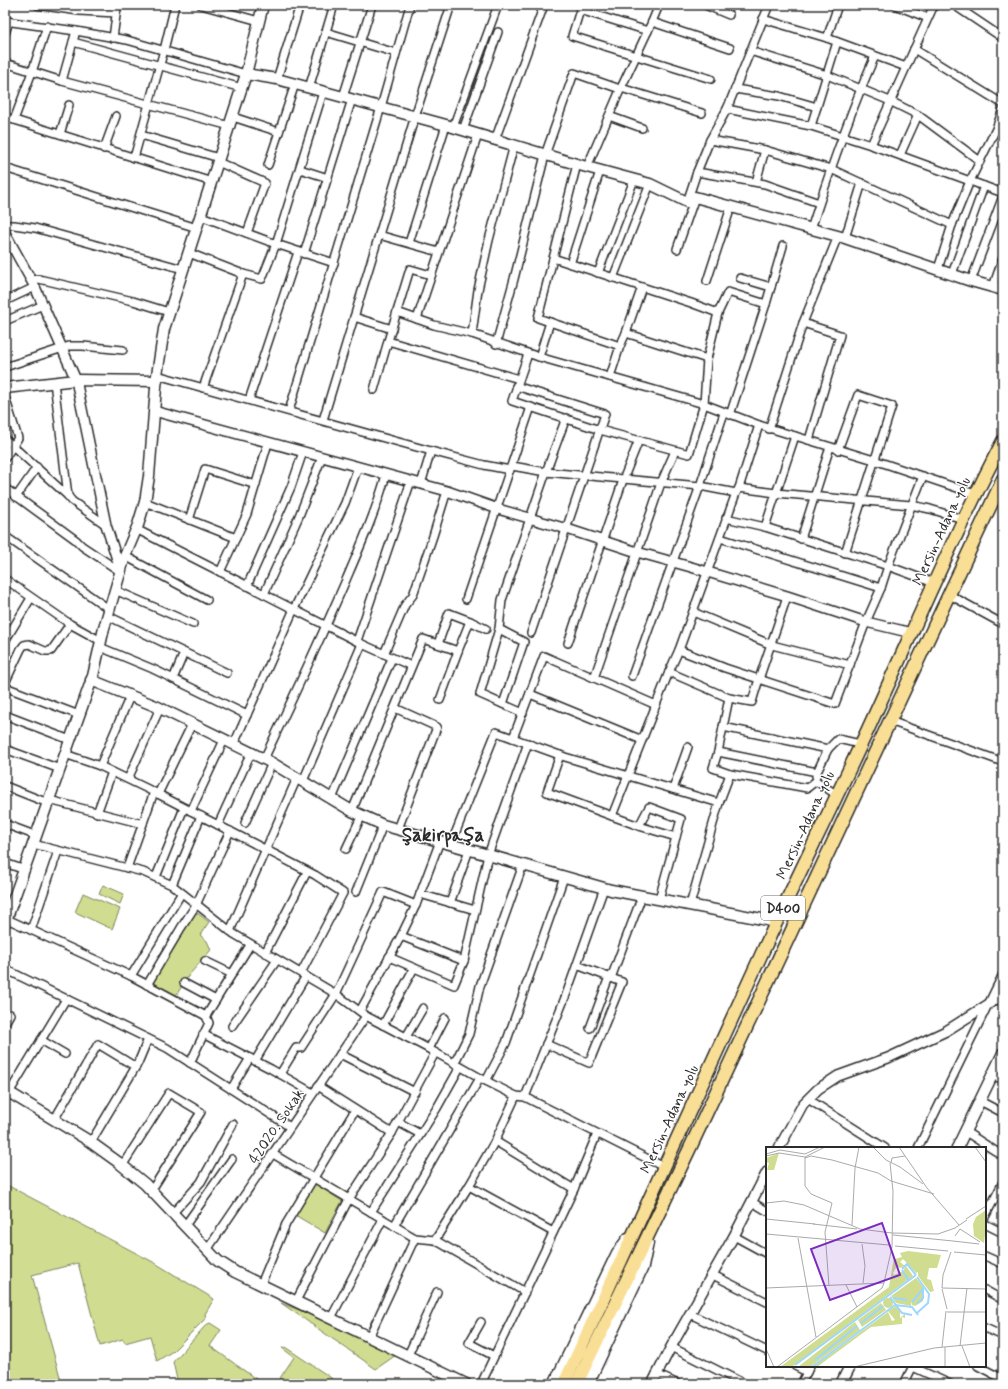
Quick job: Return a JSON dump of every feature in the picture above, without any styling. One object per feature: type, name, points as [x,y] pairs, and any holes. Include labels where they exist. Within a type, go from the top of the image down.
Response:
[{"type":"highway","name":"Mersin-Adana yolu","points":[[578,1381],[637,1227],[664,1167],[912,633],[963,519],[1003,440]]},
{"type":"highway","name":"Mersin-Adana yolu","points":[[578,1381],[690,1148],[1003,479]]},
{"type":"main road","points":[[6,921],[9,901],[25,870],[91,680],[120,572],[145,502],[149,476],[162,336],[242,88],[263,5]]},
{"type":"main road","points":[[246,74],[277,79],[415,116],[600,171],[650,184],[691,200],[731,207],[842,237],[971,281],[1003,290]]},
{"type":"main road","points":[[5,388],[76,380],[157,378]]},
{"type":"main road","points":[[91,680],[160,708],[234,744],[268,761],[352,811],[384,825],[604,888],[777,922]]},
{"type":"main road","points":[[957,1147],[1003,1054]]},
{"type":"main road","points":[[962,1147],[984,1103],[1000,1078],[1003,1064]]},
{"type":"main road","points":[[7,1092],[91,1142],[145,1184],[206,1250],[218,1261],[235,1272],[466,1384]]},
{"type":"main road","points":[[554,1384],[617,1253],[637,1227]]},
{"type":"main road","points":[[841,1384],[850,1367]]},
{"type":"main road","points":[[848,1384],[856,1367]]},
{"type":"street","points":[[37,5],[79,8],[116,13]]},
{"type":"street","points":[[113,5],[116,13]]},
{"type":"street","points":[[113,38],[118,5]]},
{"type":"street","points":[[134,158],[142,135],[174,5]]},
{"type":"street","points":[[201,5],[259,21]]},
{"type":"street","points":[[277,79],[300,5]]},
{"type":"street","points":[[309,88],[334,5]]},
{"type":"street","points":[[249,400],[328,178],[360,42],[372,5]]},
{"type":"street","points":[[289,411],[381,107],[410,5]]},
{"type":"street","points":[[323,420],[415,116],[451,5]]},
{"type":"street","points":[[409,243],[449,126],[498,5]]},
{"type":"street","points":[[495,140],[544,5]]},
{"type":"street","points":[[587,167],[620,89],[659,5]]},
{"type":"street","points":[[677,249],[691,200],[697,172],[710,140],[727,109],[769,5]]},
{"type":"street","points":[[827,38],[838,5]]},
{"type":"street","points":[[895,5],[928,18]]},
{"type":"street","points":[[871,145],[934,5]]},
{"type":"street","points":[[954,5],[1003,38]]},
{"type":"street","points":[[709,6],[729,15]]},
{"type":"street","points":[[648,31],[580,10],[572,36],[711,78]]},
{"type":"street","points":[[763,19],[827,38],[906,67]]},
{"type":"street","points":[[5,34],[7,21],[46,26],[127,40],[246,74]]},
{"type":"street","points":[[652,22],[730,48]]},
{"type":"street","points":[[14,120],[32,72],[46,26]]},
{"type":"street","points":[[62,81],[76,31]]},
{"type":"street","points":[[326,32],[396,53]]},
{"type":"street","points":[[463,130],[498,32]]},
{"type":"street","points":[[73,42],[242,88]]},
{"type":"street","points":[[811,126],[837,42]]},
{"type":"street","points":[[914,49],[1003,104]]},
{"type":"street","points":[[750,51],[827,75],[890,101],[918,115],[980,161]]},
{"type":"street","points":[[811,229],[860,89],[875,56]]},
{"type":"street","points":[[5,63],[62,81],[150,104],[279,132]]},
{"type":"street","points":[[496,344],[545,155],[574,73],[620,89],[702,113]]},
{"type":"street","points":[[268,165],[295,84]]},
{"type":"street","points":[[735,89],[779,96],[817,107]]},
{"type":"street","points":[[189,253],[243,274],[262,279],[276,244],[324,92]]},
{"type":"street","points":[[60,134],[69,105]]},
{"type":"street","points":[[727,109],[811,126],[900,155],[1003,194],[971,281]]},
{"type":"street","points":[[938,269],[952,225],[970,181],[996,129],[1003,109]]},
{"type":"street","points":[[900,155],[918,115]]},
{"type":"street","points":[[104,149],[116,116]]},
{"type":"street","points":[[609,116],[642,128]]},
{"type":"street","points":[[5,117],[212,182]]},
{"type":"street","points":[[417,319],[478,134]]},
{"type":"street","points":[[142,135],[219,160],[266,183],[247,233]]},
{"type":"street","points":[[710,140],[765,150],[831,169],[862,182],[952,225]]},
{"type":"street","points":[[472,334],[478,290],[489,240],[514,145]]},
{"type":"street","points":[[756,182],[765,150]]},
{"type":"street","points":[[577,164],[538,318],[620,346]]},
{"type":"street","points":[[5,168],[197,228]]},
{"type":"street","points":[[300,169],[328,178]]},
{"type":"street","points":[[570,264],[600,171]]},
{"type":"street","points":[[697,172],[756,182],[819,203]]},
{"type":"street","points":[[598,273],[634,180]]},
{"type":"street","points":[[769,428],[803,323],[842,237],[862,182]]},
{"type":"street","points":[[613,278],[650,184]]},
{"type":"street","points":[[952,274],[984,186]]},
{"type":"street","points":[[707,281],[731,207]]},
{"type":"street","points":[[201,216],[301,253],[334,263]]},
{"type":"street","points":[[5,225],[35,228],[183,270]]},
{"type":"street","points":[[5,233],[34,284],[76,380],[106,525],[120,572]]},
{"type":"street","points":[[380,235],[439,252]]},
{"type":"street","points":[[632,676],[766,304],[783,246]]},
{"type":"street","points":[[553,258],[718,313]]},
{"type":"street","points":[[993,287],[1003,258]]},
{"type":"street","points":[[374,390],[410,269],[431,275]]},
{"type":"street","points":[[203,388],[243,274]]},
{"type":"street","points":[[740,278],[771,287]]},
{"type":"street","points":[[5,301],[34,284],[39,279],[133,301],[169,312]]},
{"type":"street","points":[[610,377],[642,287]]},
{"type":"street","points":[[528,354],[512,401],[600,430],[689,454],[704,404],[707,359],[718,313],[728,292],[766,304]]},
{"type":"street","points":[[5,321],[43,304]]},
{"type":"street","points":[[397,312],[472,334],[496,344],[528,354],[704,404],[759,426],[874,460],[975,494]]},
{"type":"street","points":[[354,317],[392,329]]},
{"type":"street","points":[[539,357],[550,322]]},
{"type":"street","points":[[803,323],[840,335],[809,440]]},
{"type":"street","points":[[626,333],[707,359]]},
{"type":"street","points":[[388,341],[518,383],[606,414],[584,475],[568,529],[531,633]]},
{"type":"street","points":[[5,367],[76,346],[123,350]]},
{"type":"street","points":[[157,378],[249,400],[484,465],[738,491],[815,496],[911,505],[963,519]]},
{"type":"street","points":[[54,382],[68,496]]},
{"type":"street","points":[[838,450],[858,395],[892,406],[845,552]]},
{"type":"street","points":[[5,397],[18,438],[5,458]]},
{"type":"street","points":[[466,599],[532,407]]},
{"type":"street","points":[[154,411],[447,491],[498,509],[787,596],[866,622],[912,633]]},
{"type":"street","points":[[523,713],[480,694],[499,629],[502,600],[566,418]]},
{"type":"street","points":[[612,816],[679,650],[726,518],[738,491],[759,426]]},
{"type":"street","points":[[766,527],[795,436]]},
{"type":"street","points":[[5,439],[72,501],[106,525]]},
{"type":"street","points":[[568,643],[623,480],[639,440]]},
{"type":"street","points":[[220,572],[247,514],[268,443]]},
{"type":"street","points":[[801,539],[830,447]]},
{"type":"street","points":[[594,678],[660,483],[674,450]]},
{"type":"street","points":[[421,484],[431,451]]},
{"type":"street","points":[[248,586],[291,487],[303,452]]},
{"type":"street","points":[[264,594],[299,516],[322,456]]},
{"type":"street","points":[[16,497],[37,467]]},
{"type":"street","points":[[234,744],[294,609],[345,503],[358,467]]},
{"type":"street","points":[[189,520],[205,469],[256,485]]},
{"type":"street","points":[[246,823],[268,761],[364,538],[381,494],[386,475]]},
{"type":"street","points":[[679,650],[725,668],[835,704],[923,476]]},
{"type":"street","points":[[230,931],[265,849],[300,780],[359,642],[411,481]]},
{"type":"street","points":[[5,488],[82,546],[120,572]]},
{"type":"street","points":[[384,654],[405,604],[413,595],[447,491]]},
{"type":"street","points":[[145,502],[236,538]]},
{"type":"street","points":[[726,518],[766,527],[888,566],[934,583]]},
{"type":"street","points":[[136,529],[326,626],[411,666]]},
{"type":"street","points":[[5,536],[109,613],[184,653],[227,673]]},
{"type":"street","points":[[720,538],[881,588]]},
{"type":"street","points":[[125,556],[207,600]]},
{"type":"street","points":[[5,580],[100,644],[247,715]]},
{"type":"street","points":[[115,590],[193,624]]},
{"type":"street","points":[[948,594],[1003,624]]},
{"type":"street","points":[[669,672],[729,698],[752,702],[787,596]]},
{"type":"street","points":[[5,641],[31,598]]},
{"type":"street","points":[[693,612],[772,645],[850,665]]},
{"type":"street","points":[[438,644],[449,613],[486,629]]},
{"type":"street","points":[[440,700],[470,621]]},
{"type":"street","points":[[5,683],[22,647],[29,644],[45,652],[51,651],[70,624]]},
{"type":"street","points":[[499,629],[524,642],[503,704]]},
{"type":"street","points":[[352,811],[423,639],[458,651]]},
{"type":"street","points":[[172,679],[184,653]]},
{"type":"street","points":[[513,738],[544,656],[656,705]]},
{"type":"street","points":[[332,799],[392,658]]},
{"type":"street","points":[[5,687],[79,715]]},
{"type":"street","points":[[530,694],[642,740]]},
{"type":"street","points":[[100,766],[130,696]]},
{"type":"street","points":[[729,698],[718,752],[713,768],[730,774],[807,788],[816,781],[817,772],[828,749],[838,739],[860,744]]},
{"type":"street","points":[[128,779],[160,708]]},
{"type":"street","points":[[395,708],[437,727],[398,829]]},
{"type":"street","points":[[5,715],[70,740]]},
{"type":"street","points":[[890,721],[1003,762]]},
{"type":"street","points":[[127,868],[156,793],[192,724]]},
{"type":"street","points":[[723,727],[828,749]]},
{"type":"street","points":[[451,844],[496,732],[560,755],[719,803]]},
{"type":"street","points":[[156,877],[188,809],[224,740]]},
{"type":"street","points":[[389,957],[454,985],[464,961],[488,855],[528,743]]},
{"type":"street","points":[[673,789],[688,747]]},
{"type":"street","points":[[5,749],[60,769]]},
{"type":"street","points":[[718,752],[817,772]]},
{"type":"street","points":[[218,825],[251,753]]},
{"type":"street","points":[[65,754],[100,766],[128,779],[265,849],[343,893],[304,975],[253,1060],[231,1089]]},
{"type":"street","points":[[560,755],[546,792],[639,826],[676,837]]},
{"type":"street","points":[[97,812],[112,772]]},
{"type":"street","points":[[690,905],[719,803],[730,774]]},
{"type":"street","points":[[816,781],[836,794]]},
{"type":"street","points":[[5,786],[49,802],[97,812],[143,824]]},
{"type":"street","points":[[639,826],[649,807],[681,819],[659,899]]},
{"type":"street","points":[[346,849],[362,815]]},
{"type":"street","points":[[172,885],[201,816]]},
{"type":"street","points":[[5,824],[58,851],[127,868],[156,877],[172,885],[181,894],[250,945],[336,994],[366,1016],[483,1080],[516,1096],[524,1097],[664,1167]]},
{"type":"street","points":[[356,892],[384,825]]},
{"type":"street","points":[[147,985],[196,905],[230,831]]},
{"type":"street","points":[[360,1011],[401,936],[416,905],[440,841]]},
{"type":"street","points":[[450,903],[469,850]]},
{"type":"street","points":[[31,930],[58,851]]},
{"type":"street","points":[[5,863],[25,870]]},
{"type":"street","points":[[371,1212],[420,1134],[457,1066],[469,1034],[480,986],[523,865]]},
{"type":"street","points":[[265,953],[307,872]]},
{"type":"street","points":[[394,1226],[506,1043],[564,877]]},
{"type":"street","points":[[524,1097],[566,995],[604,888]]},
{"type":"street","points":[[280,1074],[296,1048],[301,1048],[336,994],[382,892],[416,905]]},
{"type":"street","points":[[131,976],[181,894]]},
{"type":"street","points":[[420,894],[475,910]]},
{"type":"street","points":[[590,1028],[642,896]]},
{"type":"street","points":[[6,921],[31,930],[131,976],[206,1016],[209,1023],[190,1062]]},
{"type":"street","points":[[401,936],[464,961]]},
{"type":"street","points":[[206,1016],[250,945]]},
{"type":"street","points":[[232,1026],[277,960]]},
{"type":"street","points":[[205,961],[232,974]]},
{"type":"street","points":[[546,1044],[589,1063],[622,982],[577,965]]},
{"type":"street","points":[[383,1025],[414,968]]},
{"type":"street","points":[[5,969],[167,1048],[290,1127]]},
{"type":"street","points":[[918,1147],[1003,974]]},
{"type":"street","points":[[184,983],[216,1000]]},
{"type":"street","points":[[780,1147],[803,1104],[818,1089],[838,1076],[888,1058],[946,1031],[1003,995]]},
{"type":"street","points":[[7,1092],[66,999]]},
{"type":"street","points":[[406,1037],[422,1008]]},
{"type":"street","points":[[5,1023],[10,1014]]},
{"type":"street","name":"42020. Sokak","points":[[206,1250],[366,1016]]},
{"type":"street","points":[[296,1301],[348,1199],[392,1133],[415,1092],[445,1018]]},
{"type":"street","points":[[204,1034],[280,1074],[313,1094]]},
{"type":"street","points":[[91,1142],[136,1067],[148,1039]]},
{"type":"street","points":[[41,1040],[65,1054]]},
{"type":"street","points":[[54,1120],[98,1044],[136,1067]]},
{"type":"street","points":[[340,1054],[415,1092]]},
{"type":"street","points":[[318,1086],[392,1133]]},
{"type":"street","points":[[122,1166],[169,1093],[201,1112],[151,1191]]},
{"type":"street","points":[[435,1240],[469,1186],[495,1140],[516,1096]]},
{"type":"street","points":[[808,1099],[882,1147]]},
{"type":"street","points":[[984,1103],[1003,1113]]},
{"type":"street","points":[[261,1284],[286,1224],[355,1110]]},
{"type":"street","points":[[398,1122],[420,1134]]},
{"type":"street","points":[[172,1214],[201,1182],[233,1124]]},
{"type":"street","points":[[481,1384],[574,1189],[597,1134]]},
{"type":"street","points":[[969,1134],[1003,1156]]},
{"type":"street","points":[[495,1140],[574,1189]]},
{"type":"street","points":[[272,1154],[415,1238],[435,1240],[525,1292]]},
{"type":"street","points":[[184,1227],[232,1159]]},
{"type":"street","points":[[652,1384],[671,1347],[713,1275],[766,1174]]},
{"type":"street","points":[[986,1215],[1003,1182]]},
{"type":"street","points":[[469,1186],[553,1232]]},
{"type":"street","points":[[752,1202],[766,1210]]},
{"type":"street","points":[[331,1318],[383,1219]]},
{"type":"street","points":[[986,1224],[1003,1233]]},
{"type":"street","points":[[734,1236],[766,1253]]},
{"type":"street","points":[[369,1336],[415,1238]]},
{"type":"street","points":[[986,1256],[1003,1264]]},
{"type":"street","points":[[713,1275],[766,1302]]},
{"type":"street","points":[[986,1291],[1003,1300]]},
{"type":"street","points":[[408,1355],[437,1292]]},
{"type":"street","points":[[690,1314],[766,1351]]},
{"type":"street","points":[[480,1322],[469,1344],[494,1356]]},
{"type":"street","points":[[986,1328],[1003,1336]]},
{"type":"street","points":[[671,1347],[745,1384]]},
{"type":"street","points":[[904,1384],[912,1367]]},
{"type":"street","points":[[915,1367],[950,1384]]},
{"type":"street","points":[[980,1367],[1003,1379]]},
{"type":"street","points":[[801,1384],[808,1369]]},
{"type":"street","points":[[656,1374],[678,1384]]},
{"type":"green space","points":[[103,885],[124,894],[120,904],[99,894]]},
{"type":"green space","points":[[83,893],[120,909],[112,929],[75,912]]},
{"type":"green space","points":[[196,912],[209,922],[200,935],[207,941],[211,950],[189,975],[175,997],[151,985]]},
{"type":"green space","points":[[5,1184],[155,1263],[214,1299],[205,1314],[206,1318],[173,1351],[157,1361],[150,1336],[125,1343],[123,1339],[100,1346],[78,1263],[32,1275],[62,1384],[5,1384]]},
{"type":"green space","points":[[315,1184],[342,1201],[325,1233],[295,1215]]},
{"type":"green space","points":[[281,1303],[322,1319],[396,1355],[376,1369]]},
{"type":"green space","points":[[210,1323],[221,1330],[210,1346],[263,1384],[178,1384],[173,1362],[206,1325]]},
{"type":"green space","points":[[285,1347],[338,1384],[276,1384],[294,1357],[282,1348]]},
{"type":"district","name":"Şakirpaşa","points":[[443,834]]}]
